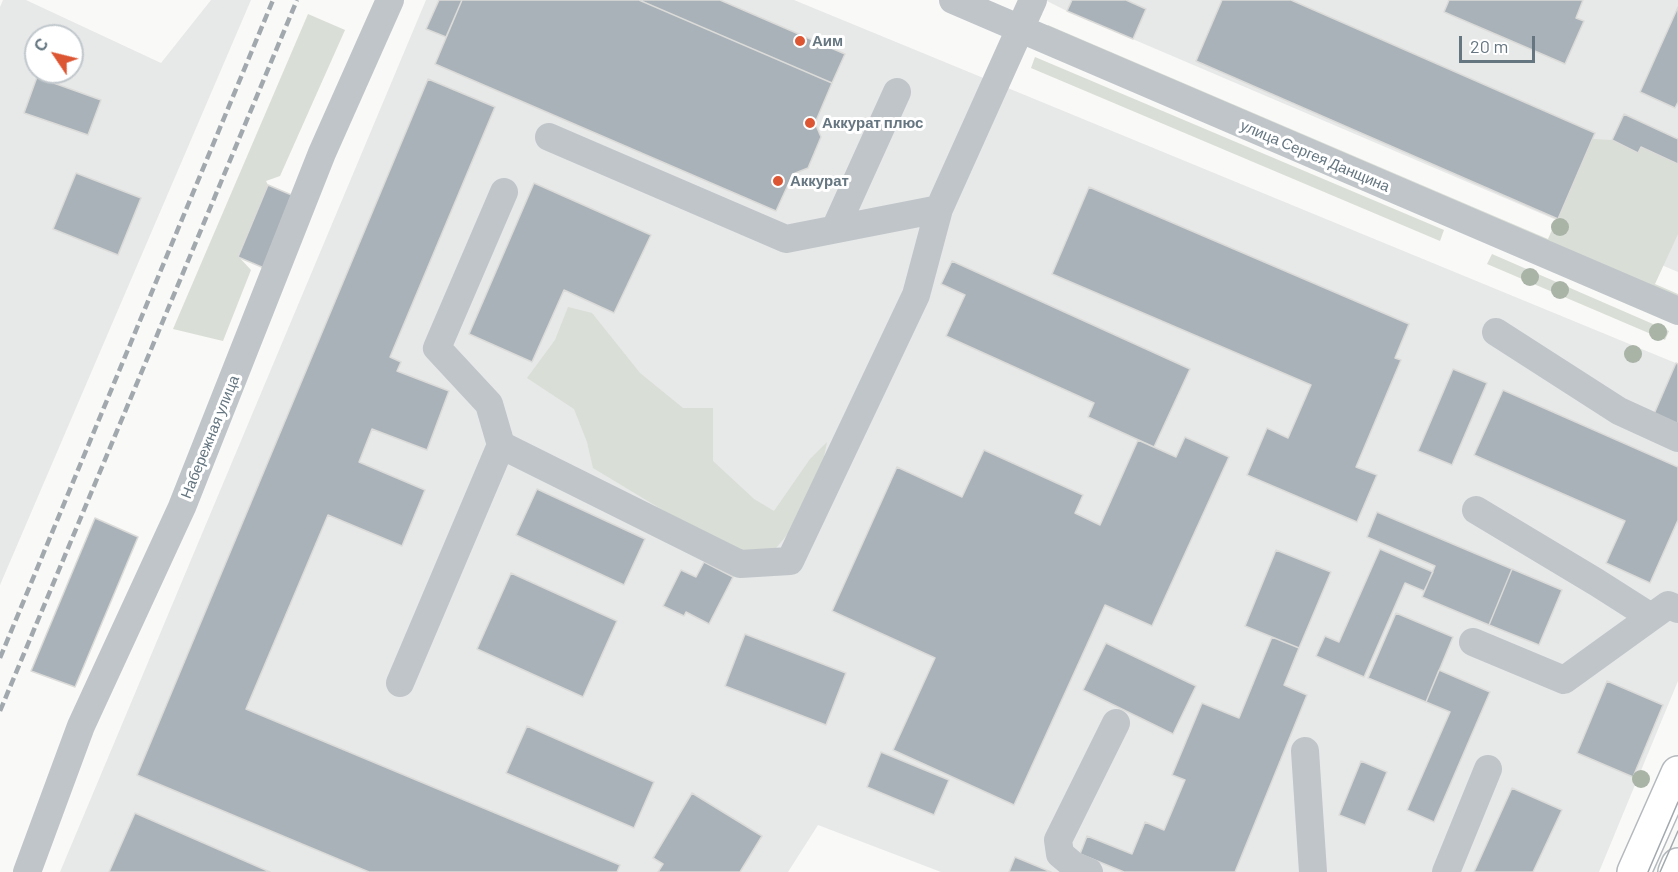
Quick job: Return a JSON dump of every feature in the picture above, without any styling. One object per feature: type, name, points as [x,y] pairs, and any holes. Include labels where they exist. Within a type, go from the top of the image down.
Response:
[{"type":"main road","points":[[1634,872],[1678,773]]},
{"type":"main road","points":[[1675,872],[1678,865]]},
{"type":"street","name":"Набережная улица","points":[[27,872],[81,726],[182,507],[322,153],[390,0]]},
{"type":"street","name":"улица Сергея Данщина","points":[[952,0],[1678,311]]},
{"type":"street","points":[[501,445],[740,564],[790,561],[916,295],[939,209],[1033,0]]},
{"type":"street","points":[[835,229],[897,92]]},
{"type":"street","points":[[549,137],[786,239],[939,209]]},
{"type":"street","points":[[400,684],[501,445],[489,404],[437,348],[504,192]]},
{"type":"street","points":[[1496,332],[1619,411],[1678,438]]},
{"type":"street","points":[[1476,510],[1651,617]]},
{"type":"street","points":[[1473,642],[1563,680],[1668,605],[1678,609]]},
{"type":"street","points":[[1089,872],[1073,865],[1060,854],[1058,840],[1116,723]]},
{"type":"street","points":[[1305,751],[1313,872]]},
{"type":"street","points":[[1446,872],[1488,769]]},
{"type":"shaded area","points":[[3,0],[26,0],[77,24],[24,24],[24,84],[84,84],[84,27],[161,63],[211,0],[251,0],[0,585],[0,7]]},
{"type":"shaded area","points":[[426,0],[794,0],[1678,364],[1678,681],[1599,872],[941,872],[818,825],[788,872],[60,872]]},
{"type":"shaded area","points":[[1045,0],[1678,0],[1678,272],[1067,11]]},
{"type":"shaded area","points":[[308,14],[345,30],[280,176],[266,181],[268,185],[238,256],[251,270],[223,341],[173,329]]},
{"type":"shaded area","points":[[1048,25],[1548,239],[1592,139],[1612,140],[1638,152],[1641,147],[1678,164],[1678,234],[1655,284],[1678,294],[1678,304],[1045,33]]},
{"type":"shaded area","points":[[1035,57],[1444,230],[1440,241],[1031,68]]},
{"type":"shaded area","points":[[1492,254],[1669,331],[1665,340],[1487,264]]},
{"type":"shaded area","points":[[568,307],[592,313],[640,373],[683,408],[713,408],[713,461],[754,499],[774,511],[810,459],[827,442],[821,472],[806,512],[776,548],[752,553],[724,547],[593,468],[587,442],[574,409],[527,378],[555,340]]},
{"type":"building","points":[[439,0],[462,0],[446,37],[426,29]]},
{"type":"building","points":[[462,0],[639,0],[832,83],[815,123],[821,137],[808,168],[793,174],[776,211],[435,64]]},
{"type":"building","points":[[639,0],[720,0],[845,54],[832,83]]},
{"type":"building","points":[[1072,0],[1126,0],[1146,9],[1133,39],[1067,11]]},
{"type":"building","points":[[1222,0],[1291,0],[1595,133],[1558,219],[1196,61]]},
{"type":"building","points":[[1449,0],[1583,0],[1576,18],[1584,21],[1565,64],[1444,12]]},
{"type":"building","points":[[1678,7],[1678,102],[1675,108],[1640,92]]},
{"type":"building","points":[[428,79],[495,107],[390,357],[401,362],[397,371],[449,391],[427,450],[372,429],[359,462],[425,490],[402,546],[328,515],[246,709],[620,865],[617,872],[369,872],[137,775]]},
{"type":"building","points":[[34,84],[56,84],[101,100],[88,135],[24,113]]},
{"type":"building","points":[[1624,114],[1678,139],[1678,164],[1641,147],[1638,153],[1612,140]]},
{"type":"building","points":[[76,173],[141,198],[118,255],[53,229]]},
{"type":"building","points":[[534,183],[651,235],[614,313],[564,290],[532,362],[469,334]]},
{"type":"building","points":[[268,185],[294,196],[264,268],[238,257]]},
{"type":"building","points":[[1089,187],[1409,324],[1395,358],[1401,360],[1356,467],[1377,475],[1357,522],[1247,475],[1267,428],[1288,438],[1311,385],[1052,274]]},
{"type":"building","points":[[952,261],[1190,369],[1154,447],[1088,417],[1094,403],[946,336],[965,295],[941,284]]},
{"type":"building","points":[[1676,363],[1678,364],[1678,424],[1654,414]]},
{"type":"building","points":[[1453,369],[1487,383],[1452,465],[1418,451]]},
{"type":"building","points":[[1503,390],[1678,467],[1678,520],[1650,583],[1606,563],[1625,521],[1474,455]]},
{"type":"building","points":[[1185,437],[1229,457],[1152,626],[1105,605],[1014,805],[893,750],[935,658],[832,611],[897,467],[962,497],[984,450],[1083,495],[1075,513],[1100,525],[1138,440],[1176,457]]},
{"type":"building","points":[[537,489],[645,539],[624,585],[516,535]]},
{"type":"building","points":[[1377,512],[1512,569],[1489,625],[1422,597],[1435,566],[1367,537]]},
{"type":"building","points":[[95,518],[138,537],[75,687],[31,671]]},
{"type":"building","points":[[1380,549],[1433,572],[1424,591],[1405,583],[1364,677],[1316,656],[1325,636],[1339,642]]},
{"type":"building","points":[[1276,550],[1331,572],[1299,648],[1245,626]]},
{"type":"building","points":[[704,562],[733,577],[709,624],[686,612],[684,616],[663,606],[681,570],[696,577]]},
{"type":"building","points":[[1512,569],[1562,590],[1539,645],[1489,625]]},
{"type":"building","points":[[511,573],[617,621],[583,697],[477,649]]},
{"type":"building","points":[[1396,613],[1453,637],[1426,702],[1368,678]]},
{"type":"building","points":[[745,634],[846,673],[826,725],[725,686]]},
{"type":"building","points":[[1272,637],[1299,648],[1284,685],[1307,695],[1235,872],[1124,872],[1080,854],[1087,836],[1132,854],[1145,822],[1164,830],[1185,780],[1172,775],[1202,703],[1239,718]]},
{"type":"building","points":[[1106,643],[1196,686],[1173,734],[1083,690]]},
{"type":"building","points":[[1439,670],[1490,692],[1434,822],[1407,810],[1450,712],[1426,702]]},
{"type":"building","points":[[1607,681],[1663,705],[1633,777],[1577,753]]},
{"type":"building","points":[[527,726],[654,782],[634,828],[506,773]]},
{"type":"building","points":[[881,752],[949,780],[934,815],[867,787]]},
{"type":"building","points":[[1361,761],[1387,772],[1365,825],[1339,815]]},
{"type":"building","points":[[1512,788],[1562,810],[1533,872],[1474,872]]},
{"type":"building","points":[[692,793],[762,836],[740,872],[658,872],[663,864],[653,858]]},
{"type":"building","points":[[135,813],[270,872],[109,872]]},
{"type":"building","points":[[1015,857],[1051,872],[1009,872]]},
{"type":"tram line","points":[[1648,872],[1678,802]]},
{"type":"tram line","points":[[1660,872],[1678,831]]},
{"type":"railway","points":[[0,658],[273,0]]},
{"type":"railway","points":[[0,711],[297,0]]},
{"type":"place","name":"Аим","points":[[800,41]]},
{"type":"place","name":"Аккурат плюс","points":[[810,123]]},
{"type":"place","name":"Аккурат","points":[[778,181]]}]
